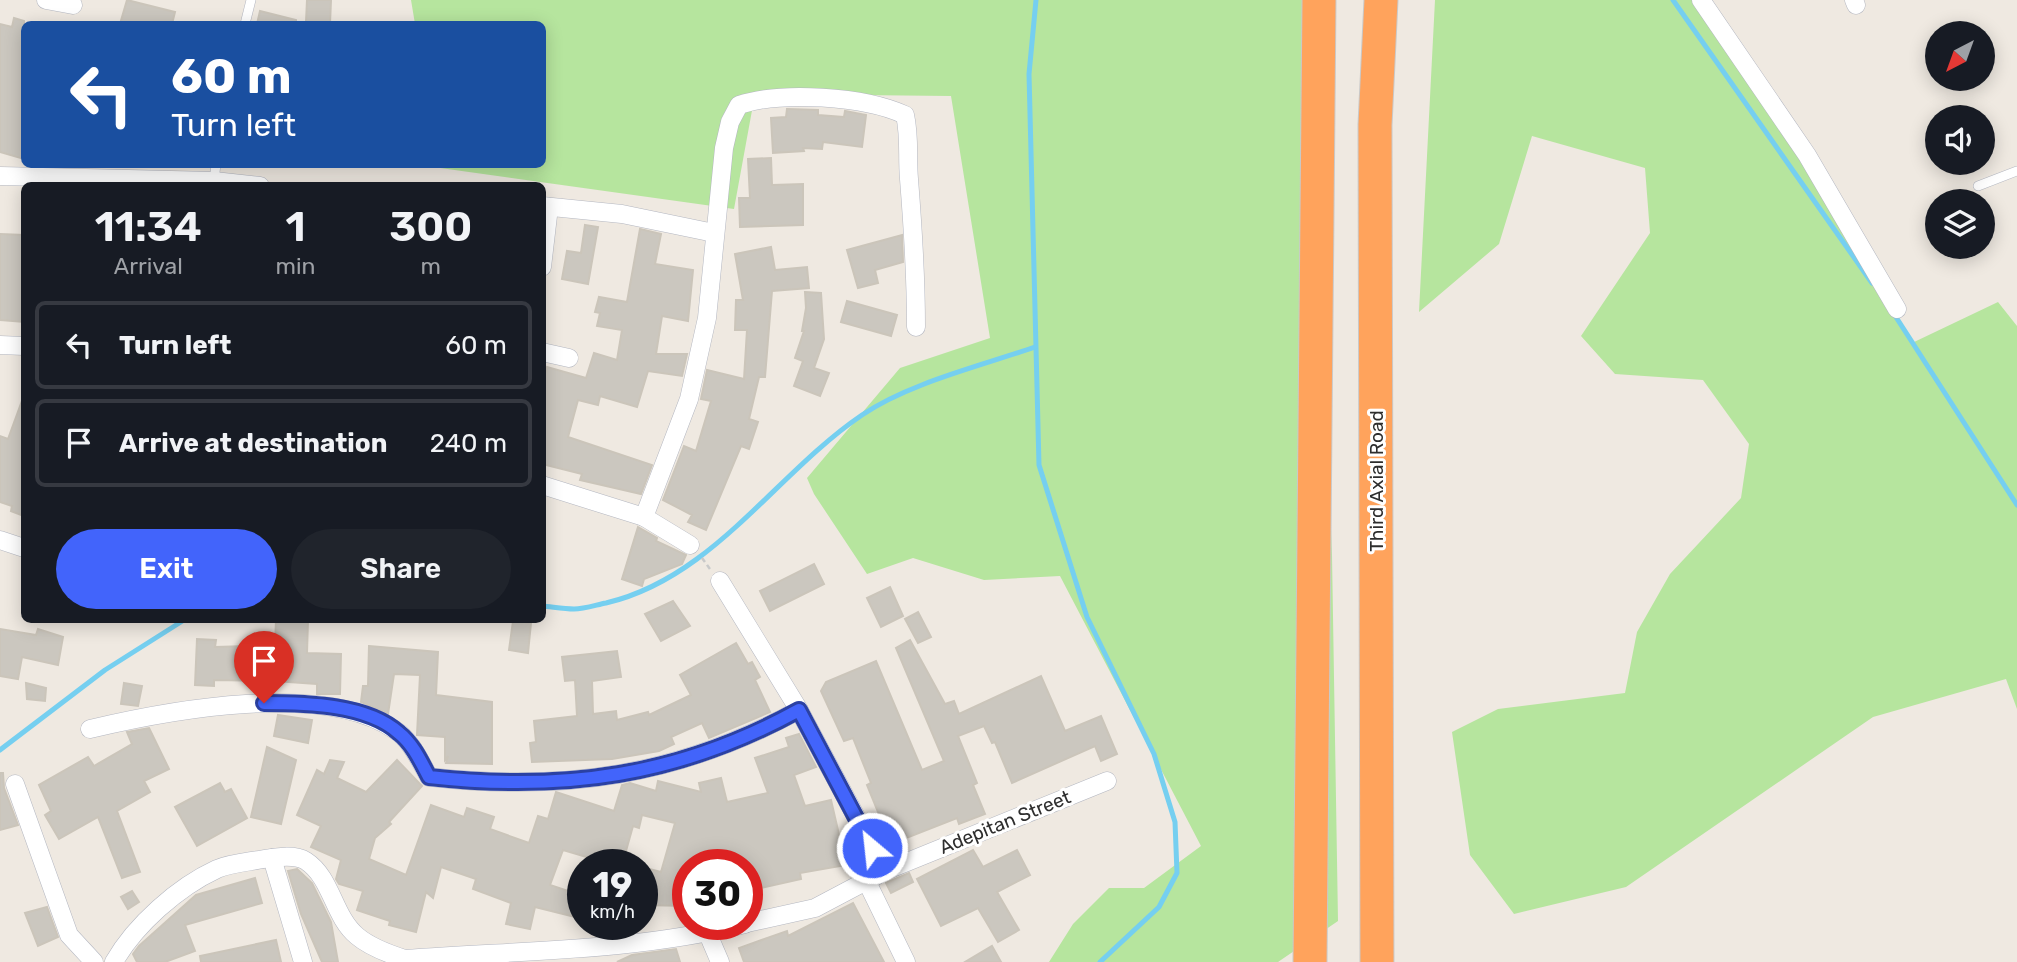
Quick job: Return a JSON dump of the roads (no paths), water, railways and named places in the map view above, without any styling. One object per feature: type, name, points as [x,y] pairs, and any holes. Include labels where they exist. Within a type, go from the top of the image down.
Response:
[{"type":"highway","points":[[1310,962],[1319,0]]},
{"type":"highway","name":"Third Axial Road","points":[[1377,962],[1375,125],[1381,0]]},
{"type":"street","points":[[46,0],[73,5]]},
{"type":"street","points":[[1701,0],[1807,155],[1897,309]]},
{"type":"street","points":[[644,517],[689,399],[707,318],[713,233],[724,148],[730,122],[739,106],[761,98],[820,99],[887,106],[905,115],[910,138],[908,175],[916,255],[916,327]]},
{"type":"street","points":[[0,176],[215,173],[246,182]]},
{"type":"street","points":[[546,207],[622,214],[713,233]]},
{"type":"street","points":[[0,345],[21,346]]},
{"type":"street","points":[[546,353],[569,358]]},
{"type":"street","points":[[546,486],[644,517],[693,548]]},
{"type":"street","points":[[0,540],[21,547]]},
{"type":"street","points":[[718,579],[799,710],[885,871]]},
{"type":"street","points":[[90,729],[169,713],[289,703],[351,712],[379,720],[408,741],[429,777],[462,782],[550,780],[660,768],[713,751],[799,710]]},
{"type":"street","name":"Adepitan Street","points":[[763,920],[815,908],[885,871],[1107,781]]},
{"type":"street","points":[[15,784],[69,935],[94,962]]},
{"type":"street","name":"Adepitan Street","points":[[114,962],[125,943],[151,917],[202,877],[219,868],[280,856],[303,859],[325,882],[356,936],[384,952],[405,959],[573,952],[672,939]]},
{"type":"street","points":[[272,858],[303,962]]},
{"type":"street","points":[[867,882],[906,962]]},
{"type":"street","points":[[711,940],[720,962]]},
{"type":"lane","points":[[246,21],[251,0]]},
{"type":"lane","points":[[1978,186],[2017,171]]},
{"type":"waterway","points":[[1036,0],[1029,74],[1039,465],[1087,617],[1154,754],[1175,822],[1177,873],[1159,907],[1100,962]]},
{"type":"waterway","points":[[1673,0],[1872,283]]},
{"type":"waterway","points":[[1894,314],[2017,505]]},
{"type":"waterway","points":[[546,606],[582,608],[644,590],[679,571],[711,548],[830,439],[862,415],[923,384],[1035,347]]},
{"type":"waterway","points":[[0,750],[105,670],[179,623]]}]
